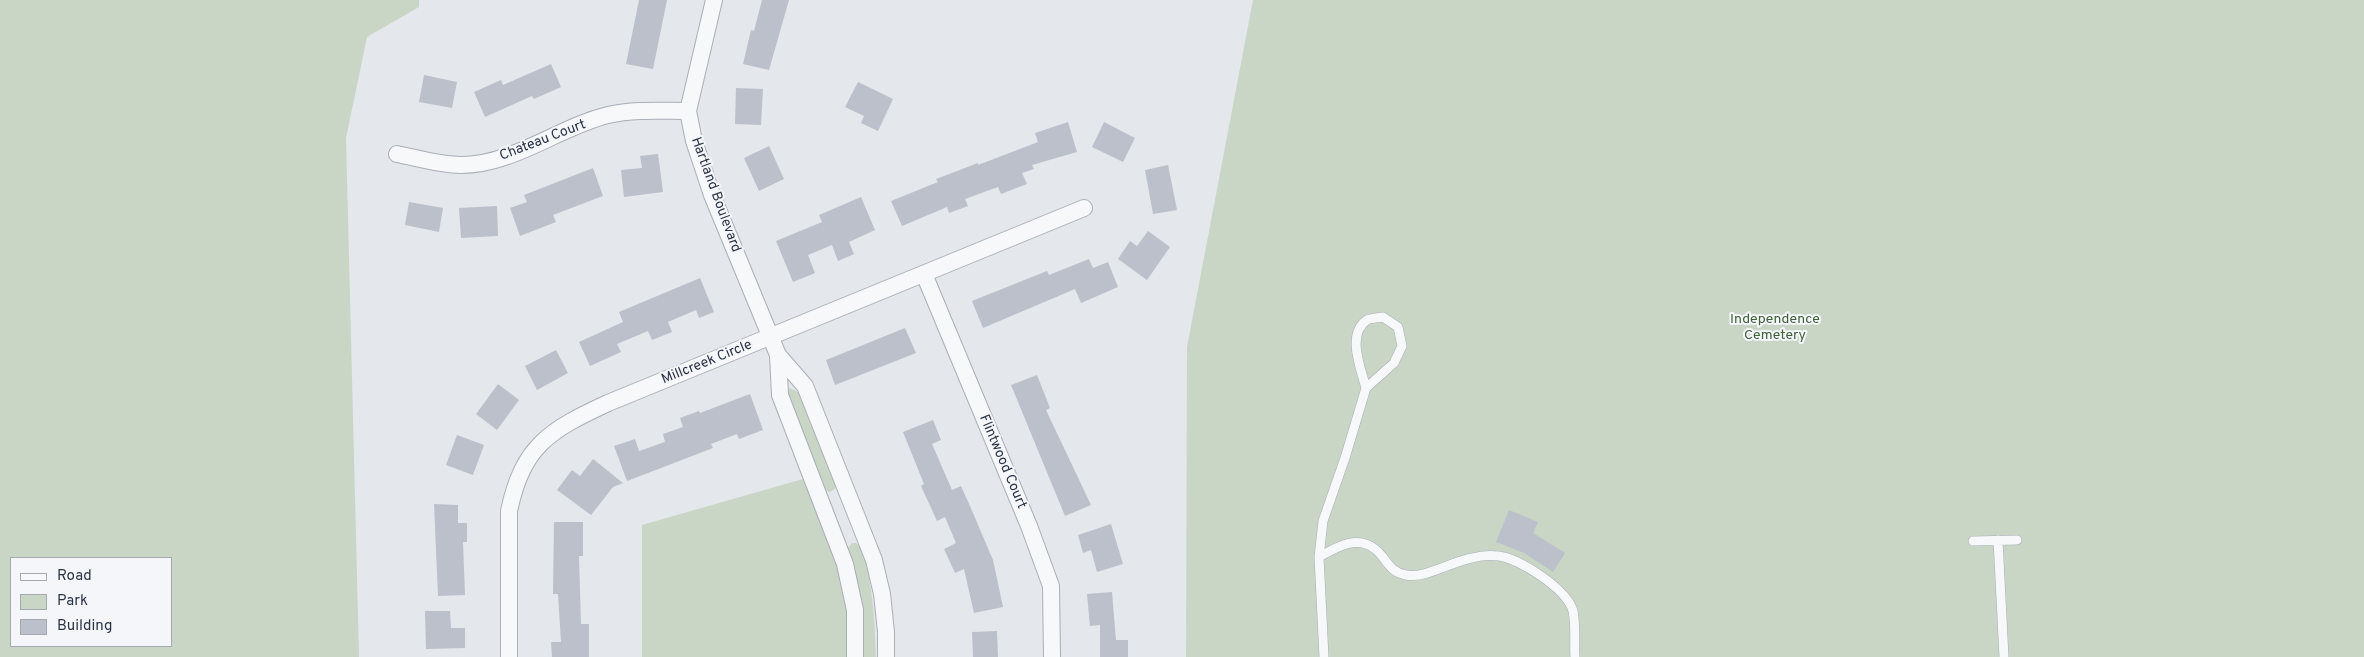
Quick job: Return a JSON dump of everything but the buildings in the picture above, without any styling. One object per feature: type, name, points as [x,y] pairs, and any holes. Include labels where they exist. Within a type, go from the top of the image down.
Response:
[{"type":"street","name":"Hartland Boulevard","points":[[714,0],[688,111],[694,141],[712,195],[778,355],[780,395],[845,564],[855,610],[855,657]]},
{"type":"street","name":"Chateau Court","points":[[397,154],[460,165],[480,163],[499,158],[608,115],[630,112],[688,111]]},
{"type":"street","name":"Millcreek Circle","points":[[509,657],[509,511],[514,489],[523,466],[544,440],[564,424],[608,403],[1084,208]]},
{"type":"street","name":"Flintwood Court","points":[[924,274],[1029,526],[1051,586],[1052,657]]},
{"type":"street","name":"Hartland Boulevard","points":[[778,355],[805,386],[874,560],[882,594],[886,632],[886,657]]},
{"type":"lane","points":[[1324,657],[1318,557],[1324,521],[1346,458],[1366,388],[1355,344],[1360,328],[1368,320],[1383,317],[1398,327],[1402,346],[1394,363],[1366,388]]},
{"type":"lane","points":[[1998,540],[2004,657]]},
{"type":"lane","points":[[1974,541],[2016,540]]},
{"type":"lane","points":[[1318,557],[1344,542],[1361,544],[1375,549],[1383,561],[1394,570],[1407,576],[1420,575],[1471,558],[1499,556],[1529,569],[1561,592],[1573,610],[1574,657]]},
{"type":"green space","points":[[0,0],[419,0],[419,7],[367,37],[346,138],[359,657],[0,657]]},
{"type":"green space","name":"Independence Cemetery","points":[[1253,0],[2364,0],[2364,657],[1186,657],[1187,347]]},
{"type":"green space","points":[[790,388],[798,392],[836,484],[835,489],[830,492],[825,490],[786,390]]},
{"type":"green space","points":[[810,477],[845,564],[855,657],[642,657],[642,525]]},
{"type":"green space","points":[[852,543],[856,543],[861,550],[866,563],[874,615],[876,657],[863,657],[863,638],[847,549]]}]
